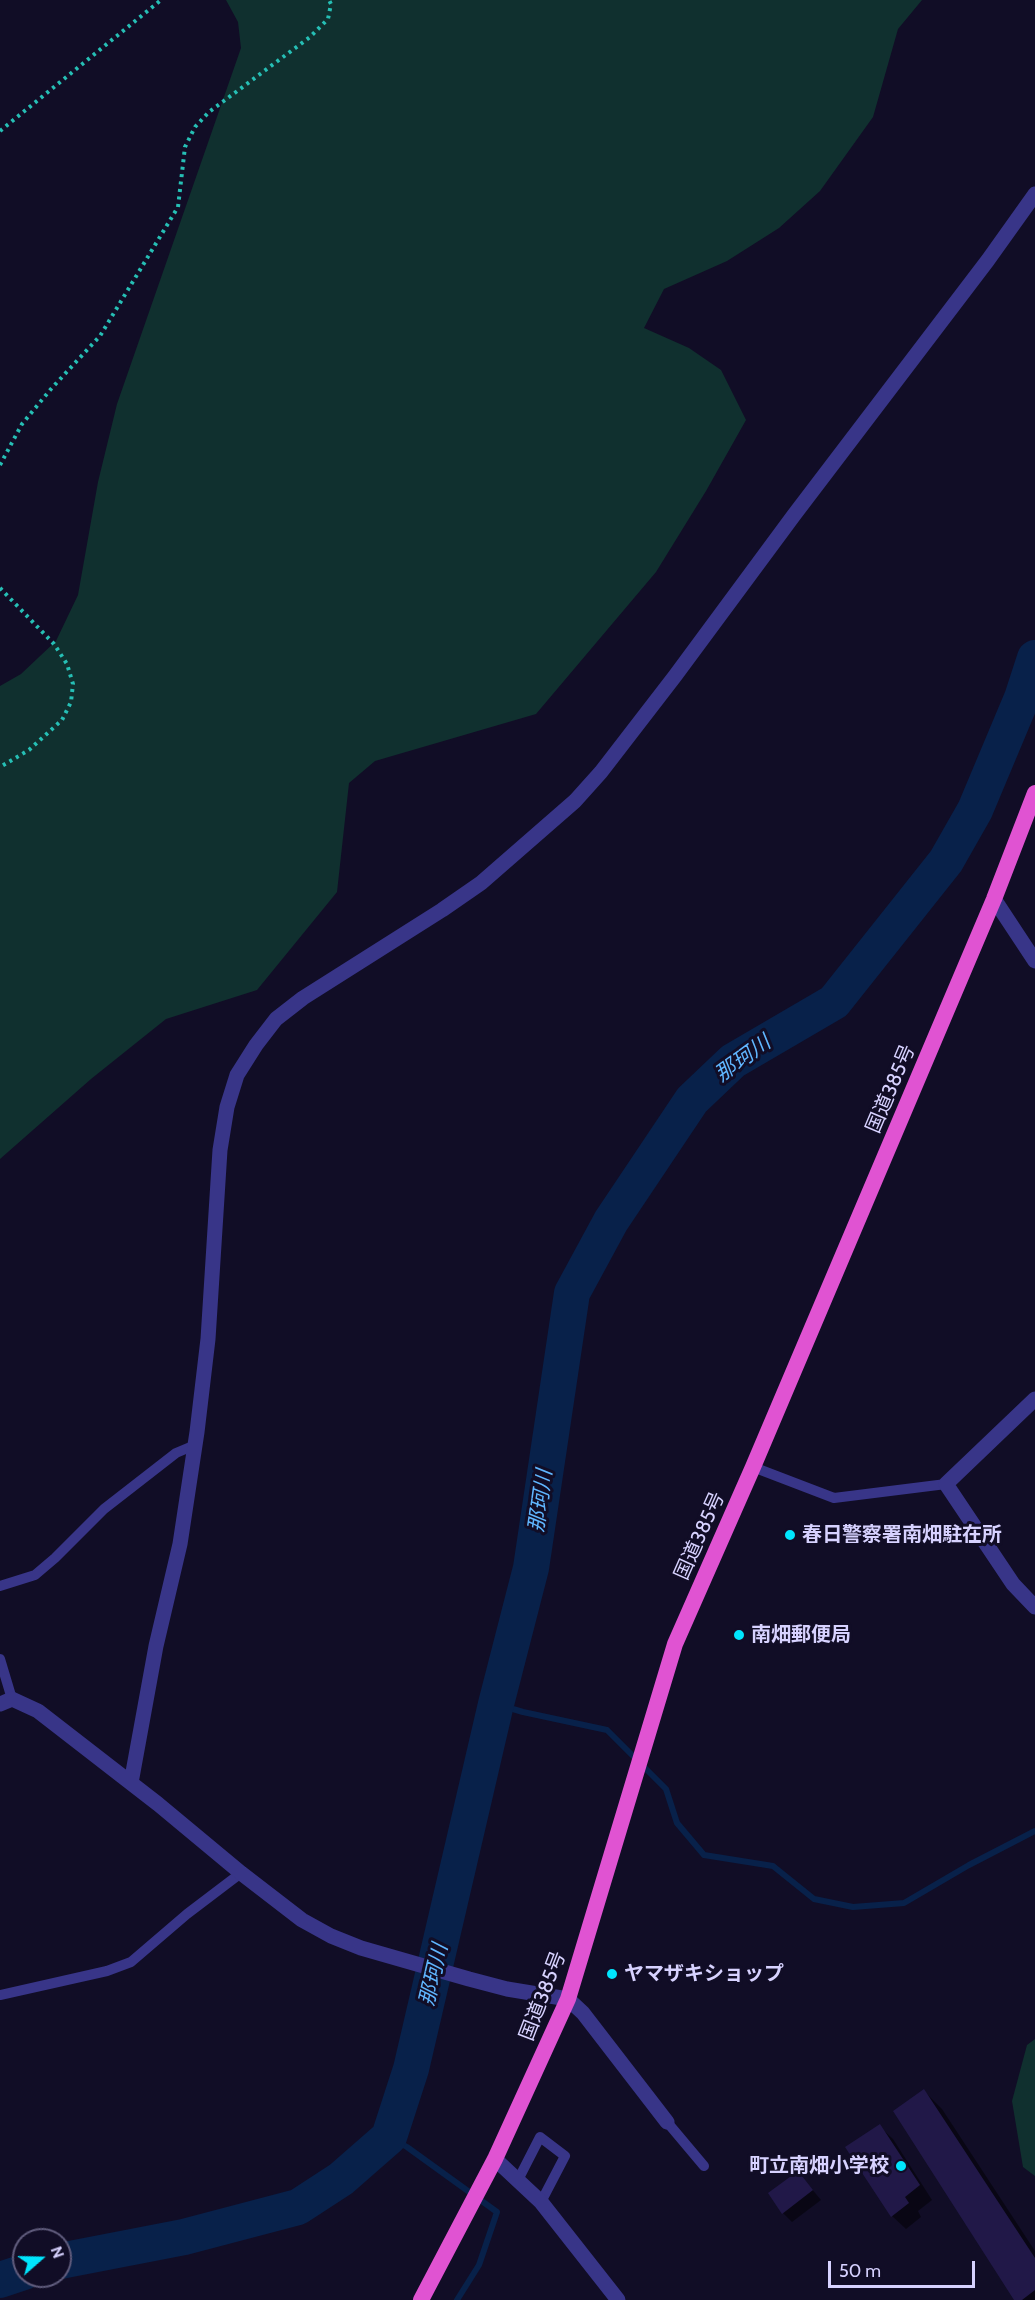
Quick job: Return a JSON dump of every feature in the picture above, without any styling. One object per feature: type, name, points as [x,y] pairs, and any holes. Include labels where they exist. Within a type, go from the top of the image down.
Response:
[{"type":"highway","name":"国道385号","points":[[421,2300],[495,2159],[568,1999],[675,1644],[753,1467],[994,899],[1035,794]]},
{"type":"street","points":[[131,1783],[156,1646],[180,1544],[195,1445],[207,1351],[220,1150],[227,1107],[237,1075],[276,1019],[303,998],[481,883],[575,801],[601,772],[669,685],[1035,194]]},
{"type":"street","points":[[994,899],[1035,961]]},
{"type":"street","points":[[1035,1399],[946,1484],[1013,1584],[1035,1607]]},
{"type":"street","points":[[6,1702],[38,1711],[302,1920],[331,1936],[361,1948],[469,1979],[507,1989],[568,1999],[583,2013],[668,2122]]},
{"type":"street","points":[[495,2159],[541,2202],[618,2300]]},
{"type":"lane","points":[[0,1586],[35,1575],[111,1503],[176,1453],[195,1445]]},
{"type":"lane","points":[[753,1467],[834,1498],[946,1484]]},
{"type":"lane","points":[[0,1659],[6,1702]]},
{"type":"lane","points":[[0,1995],[106,1971],[131,1962],[241,1873]]},
{"type":"lane","points":[[668,2122],[704,2166]]},
{"type":"lane","points":[[518,2180],[540,2137],[565,2157],[541,2202]]},
{"type":"path","points":[[0,131],[161,0]]},
{"type":"path","points":[[0,465],[22,424],[51,388],[100,336],[178,207],[185,147],[195,128],[209,112],[310,37],[328,19],[331,4],[329,0]]},
{"type":"path","points":[[0,588],[54,644],[67,664],[73,684],[71,702],[62,720],[29,750],[0,767]]},
{"type":"green space","points":[[226,0],[922,0],[898,29],[873,117],[820,191],[779,228],[727,261],[664,289],[644,328],[689,348],[721,370],[746,420],[656,572],[536,714],[375,761],[349,783],[337,892],[257,990],[166,1019],[91,1079],[0,1159],[0,686],[21,674],[56,641],[78,595],[98,482],[117,404],[241,48],[238,22]]},
{"type":"green space","points":[[1035,2039],[1035,2176],[1023,2167],[1012,2101],[1027,2045]]},
{"type":"building","points":[[924,2089],[1035,2258],[1035,2290],[1022,2300],[1014,2300],[893,2111]]},
{"type":"building","points":[[880,2124],[920,2185],[905,2197],[909,2203],[891,2217],[845,2147]]},
{"type":"building","points":[[798,2171],[813,2190],[782,2214],[768,2193]]},
{"type":"waterway","name":"那珂川","points":[[72,2259],[184,2237],[298,2207],[341,2179],[389,2137],[411,2069],[496,1704],[531,1568],[572,1293],[611,1221],[692,1100],[733,1061],[834,1002],[946,861],[975,810],[1022,698],[1035,658]]},
{"type":"waterway","points":[[496,1704],[607,1730],[666,1789],[677,1823],[704,1855],[773,1866],[814,1899],[853,1907],[904,1903],[969,1865],[1035,1831]]},
{"type":"waterway","points":[[389,2137],[407,2147],[497,2212],[479,2265],[457,2300]]},
{"type":"waterway","name":"那珂川","points":[[0,2280],[12,2276]]},
{"type":"place","name":"春日警察署南畑駐在所","points":[[790,1535]]},
{"type":"place","name":"南畑郵便局","points":[[739,1635]]},
{"type":"place","name":"ヤマザキショップ","points":[[612,1974]]},
{"type":"place","name":"町立南畑小学校","points":[[901,2166]]}]
